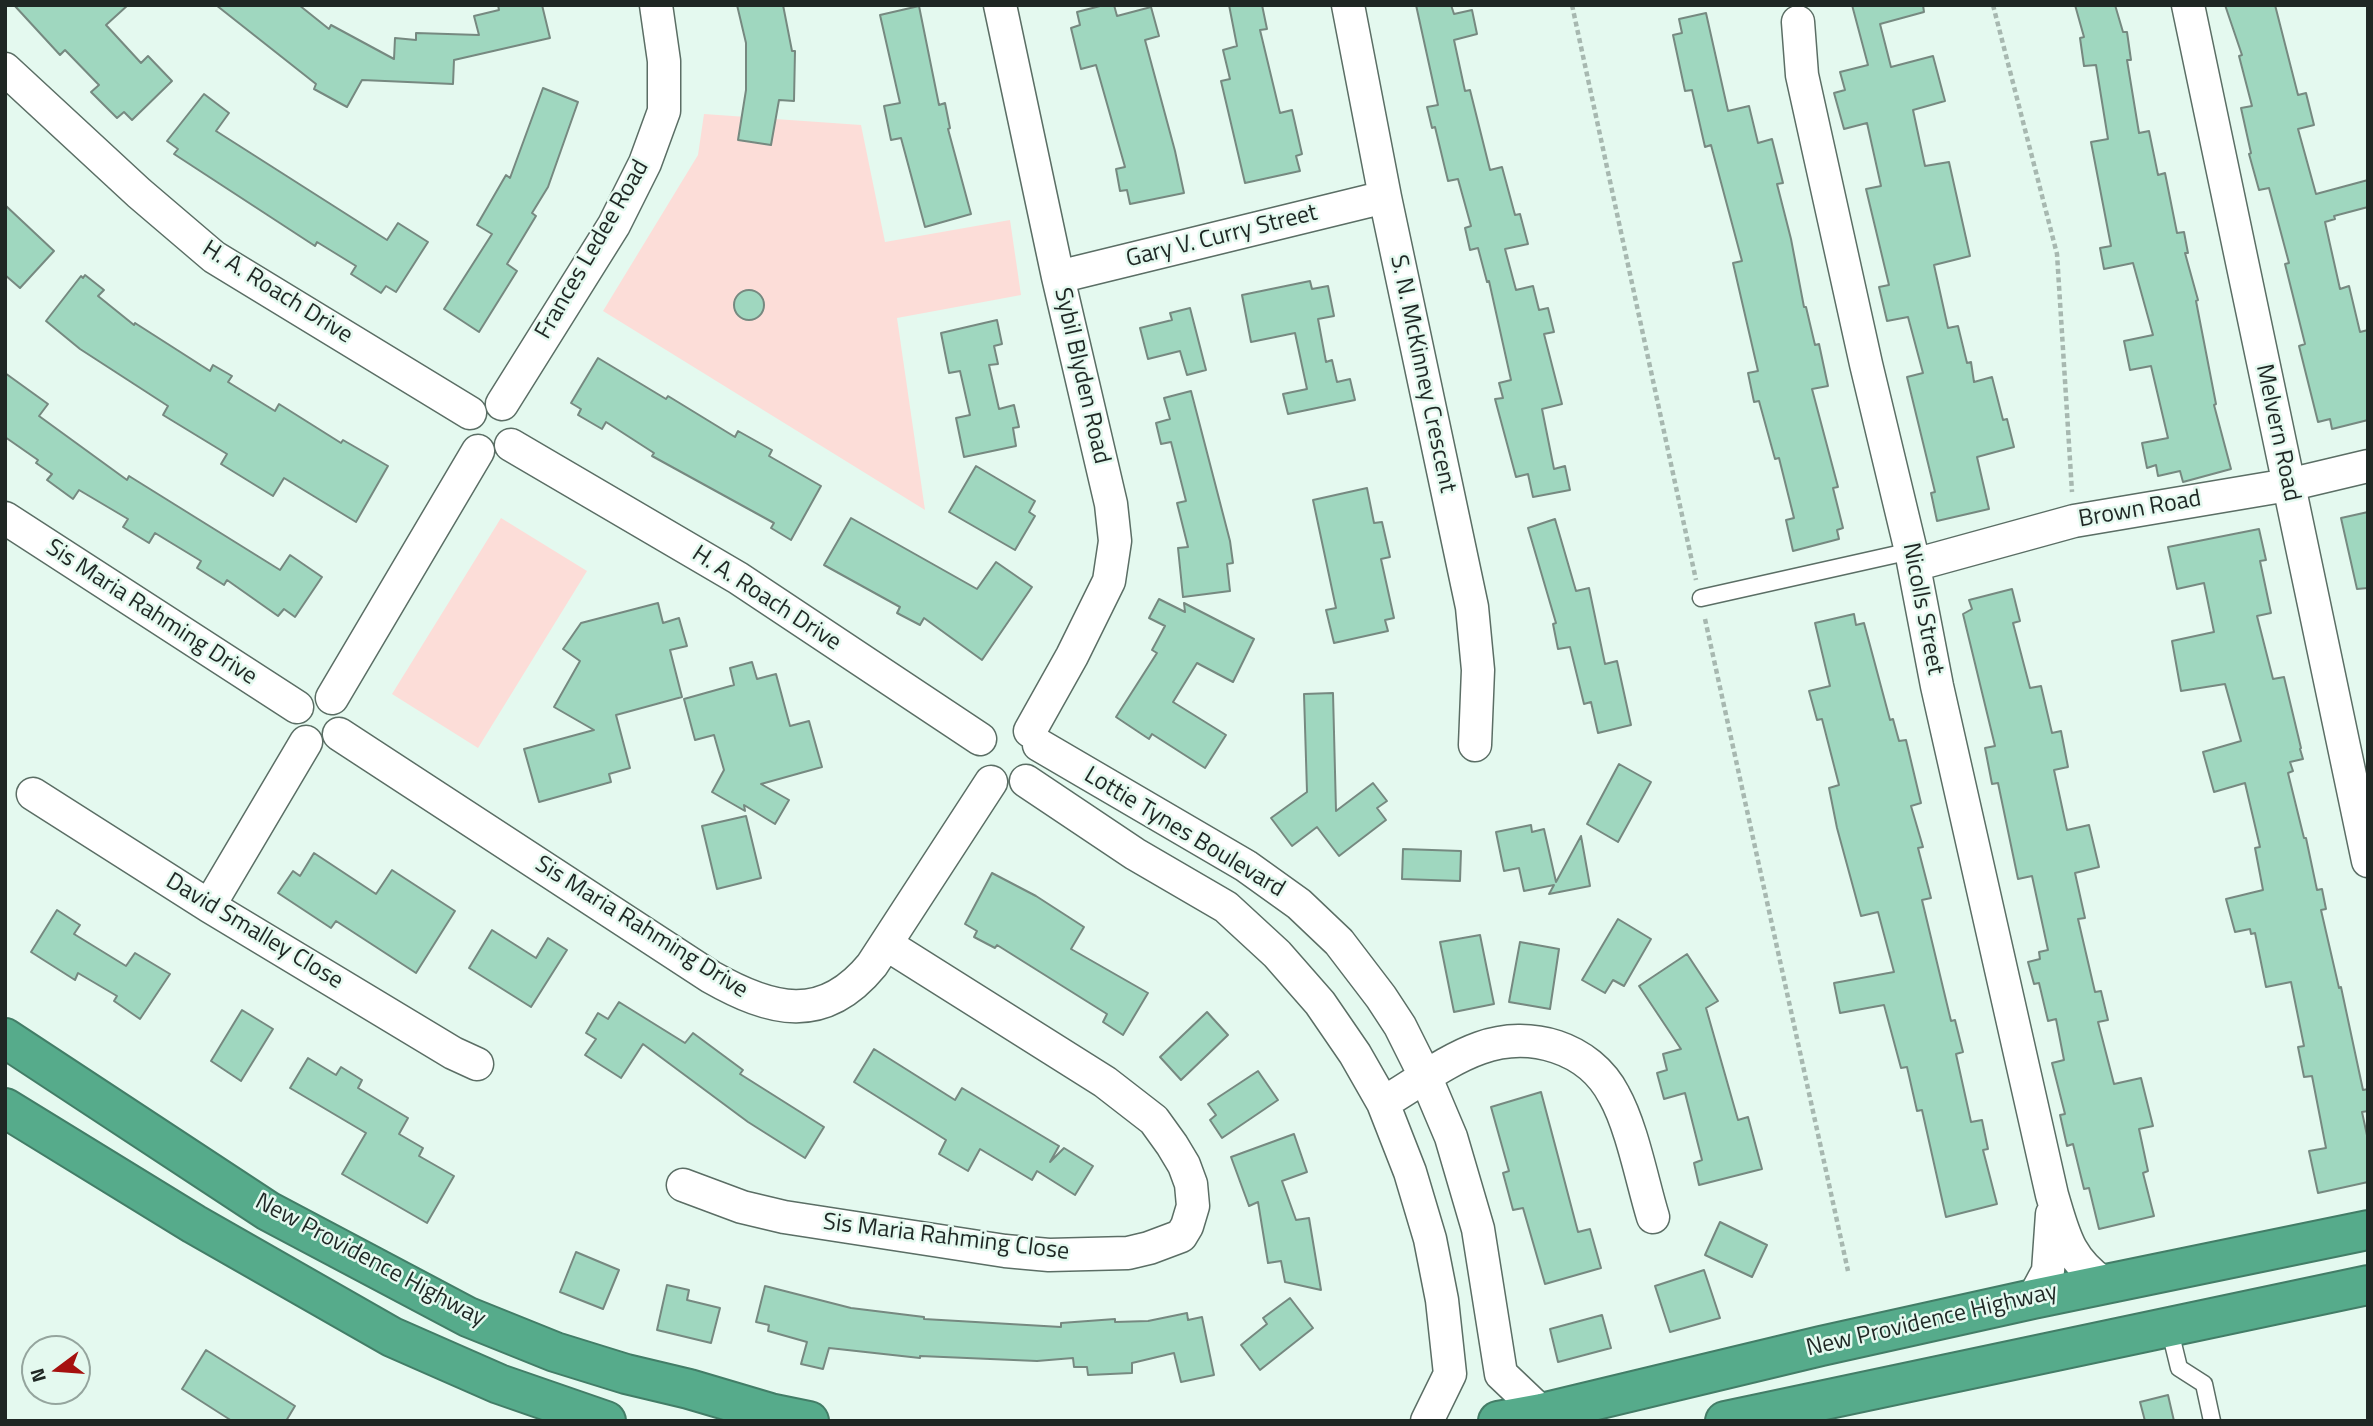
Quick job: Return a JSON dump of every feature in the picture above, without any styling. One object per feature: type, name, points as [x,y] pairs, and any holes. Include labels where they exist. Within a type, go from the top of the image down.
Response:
[{"type":"highway","name":"New Providence Highway","points":[[5,1038],[268,1212],[468,1317],[555,1352],[626,1374],[809,1421]]},
{"type":"highway","points":[[5,1108],[194,1224],[392,1337],[499,1384],[606,1421]]},
{"type":"highway","name":"New Providence Highway","points":[[1498,1421],[2103,1283],[2368,1230]]},
{"type":"highway","points":[[1724,1421],[2368,1285]]},
{"type":"street","name":"Frances Ledee Road","points":[[502,404],[614,225],[645,163],[664,111],[664,61],[656,5]]},
{"type":"street","name":"Sybil Blyden Road","points":[[1000,5],[1058,277],[1111,504],[1115,541],[1109,580],[1034,738]]},
{"type":"street","name":"S. N. McKinney Crescent","points":[[1348,5],[1385,197],[1472,607],[1478,670],[1475,745]]},
{"type":"street","name":"Melvern Road","points":[[2188,5],[2368,860]]},
{"type":"street","name":"Nicolls Street","points":[[1798,22],[1802,75],[1912,558],[1937,686],[2052,1195]]},
{"type":"street","name":"H. A. Roach Drive","points":[[5,69],[139,193],[214,257],[470,413]]},
{"type":"street","name":"Gary V. Curry Street","points":[[1058,277],[1385,197]]},
{"type":"street","points":[[484,403],[502,404],[515,418],[517,427],[511,445],[495,454],[478,451],[467,438],[466,421],[470,413],[484,403]]},
{"type":"street","name":"H. A. Roach Drive","points":[[511,445],[738,578],[980,739]]},
{"type":"street","points":[[332,698],[478,451]]},
{"type":"street","name":"Brown Road","points":[[1912,558],[2074,521],[2288,485],[2368,466]]},
{"type":"street","name":"Sis Maria Rahming Drive","points":[[5,518],[296,707]]},
{"type":"street","points":[[316,694],[332,698],[340,706],[344,718],[339,734],[324,744],[306,742],[294,726],[296,707],[316,694]]},
{"type":"street","points":[[1003,723],[1022,726],[1034,738],[1040,759],[1035,772],[1026,781],[1008,787],[991,782],[982,773],[977,762],[976,750],[980,739],[994,726],[1003,723]]},
{"type":"street","name":"Sis Maria Rahming Drive","points":[[339,734],[710,977],[759,1001],[796,1006],[815,1005],[838,997],[856,984],[886,944],[991,782]]},
{"type":"street","name":"Lottie Tynes Boulevard","points":[[1034,738],[1246,866],[1299,904],[1339,942],[1381,997],[1400,1026],[1426,1077],[1451,1137],[1478,1229],[1501,1374],[1542,1413]]},
{"type":"street","points":[[209,906],[306,742]]},
{"type":"street","name":"Lottie Tynes Boulevard","points":[[1026,781],[1135,854],[1226,907],[1277,954],[1320,1003],[1355,1054],[1382,1103],[1410,1172],[1430,1239],[1442,1300],[1450,1374],[1427,1421]]},
{"type":"street","name":"David Smalley Close","points":[[33,794],[209,906],[453,1053],[477,1064]]},
{"type":"street","name":"Sis Maria Rahming Close","points":[[683,1185],[742,1207],[784,1217],[1005,1251],[1049,1255],[1128,1253],[1181,1236],[1193,1206],[1191,1184],[1172,1144],[1154,1120],[1105,1082],[886,944]]},
{"type":"street","points":[[1382,1103],[1483,1046],[1534,1042],[1561,1047],[1585,1059],[1605,1079],[1616,1097],[1653,1217]]},
{"type":"street","points":[[2052,1195],[2064,1234],[2076,1259],[2103,1283]]},
{"type":"street","points":[[2033,1299],[2048,1271],[2052,1235],[2052,1195]]},
{"type":"lane","points":[[1700,598],[1912,558]]},
{"type":"lane","points":[[2169,1326],[2179,1368],[2204,1384],[2212,1421]]},
{"type":"path","points":[[1572,5],[1848,1271]]},
{"type":"path","points":[[1993,5],[2057,254],[2074,521]]},
{"type":"shaded area","points":[[704,114],[861,125],[885,242],[1010,220],[1021,295],[897,318],[925,510],[603,311],[698,155]]},
{"type":"shaded area","points":[[501,518],[587,571],[478,748],[392,694]]},
{"type":"building","points":[[14,5],[128,5],[106,25],[141,63],[148,56],[172,81],[132,120],[124,112],[117,118],[91,92],[99,85],[65,50],[60,55]]},
{"type":"building","points":[[216,5],[299,5],[329,29],[331,25],[394,59],[395,38],[416,40],[416,33],[479,35],[474,16],[499,10],[498,5],[542,5],[550,38],[454,60],[453,84],[362,80],[347,107],[314,89],[316,84]]},
{"type":"building","points":[[737,5],[783,5],[792,51],[795,51],[794,101],[779,100],[771,145],[738,140],[746,90],[746,43]]},
{"type":"building","points":[[1114,5],[1117,16],[1151,7],[1159,36],[1145,40],[1184,193],[1130,204],[1127,190],[1120,191],[1116,169],[1125,167],[1096,65],[1081,69],[1071,28],[1080,25],[1077,12]]},
{"type":"building","points":[[1229,5],[1262,5],[1267,29],[1260,30],[1280,113],[1292,110],[1302,154],[1296,156],[1300,171],[1245,183],[1221,81],[1230,79],[1223,50],[1237,46]]},
{"type":"building","points":[[1416,5],[1451,5],[1454,14],[1472,10],[1477,34],[1454,40],[1465,91],[1470,90],[1490,170],[1502,167],[1515,215],[1520,214],[1528,244],[1505,249],[1516,290],[1533,286],[1539,310],[1548,308],[1554,332],[1544,334],[1562,404],[1542,409],[1554,469],[1565,466],[1570,490],[1533,497],[1528,474],[1516,477],[1495,399],[1503,398],[1499,383],[1511,380],[1489,281],[1487,282],[1478,248],[1470,250],[1465,228],[1471,226],[1458,179],[1448,181],[1435,127],[1432,128],[1427,107],[1438,105]]},
{"type":"building","points":[[1852,5],[1923,5],[1924,12],[1880,24],[1891,67],[1933,56],[1945,101],[1913,110],[1925,166],[1949,162],[1970,256],[1934,265],[1948,328],[1958,326],[1967,363],[1971,362],[1974,382],[1992,377],[2003,420],[2007,419],[2014,447],[1977,457],[1989,509],[1937,521],[1931,493],[1935,492],[1907,377],[1923,373],[1908,317],[1887,321],[1879,287],[1889,285],[1866,189],[1881,186],[1867,123],[1844,129],[1834,93],[1845,90],[1840,72],[1868,65]]},
{"type":"building","points":[[2075,5],[2115,5],[2123,32],[2127,32],[2131,60],[2127,60],[2139,133],[2149,131],[2158,175],[2165,173],[2177,233],[2184,232],[2188,253],[2185,253],[2198,300],[2196,301],[2216,404],[2214,405],[2231,469],[2183,482],[2180,471],[2158,476],[2156,465],[2147,468],[2142,443],[2168,438],[2151,366],[2130,370],[2124,341],[2153,335],[2133,263],[2104,269],[2100,248],[2111,246],[2091,142],[2108,139],[2096,65],[2084,66],[2080,38],[2084,37]]},
{"type":"building","points":[[2225,5],[2275,5],[2298,95],[2306,93],[2314,125],[2298,129],[2316,194],[2368,180],[2368,207],[2334,216],[2335,219],[2325,222],[2340,289],[2349,286],[2360,332],[2368,330],[2368,420],[2332,429],[2330,419],[2318,422],[2299,346],[2305,344],[2285,264],[2289,263],[2269,188],[2259,190],[2249,154],[2251,153],[2241,108],[2252,106],[2239,56],[2242,55]]},
{"type":"building","points":[[919,6],[939,105],[945,103],[950,128],[948,129],[971,214],[925,227],[901,138],[891,140],[884,106],[900,103],[880,15]]},
{"type":"building","points":[[1706,13],[1728,111],[1749,106],[1758,143],[1772,139],[1783,183],[1777,184],[1804,307],[1815,345],[1819,344],[1828,386],[1812,389],[1838,487],[1833,488],[1843,528],[1837,530],[1839,539],[1793,551],[1786,520],[1794,518],[1779,458],[1775,459],[1759,401],[1754,402],[1748,373],[1758,371],[1733,263],[1742,261],[1711,145],[1705,147],[1692,90],[1685,91],[1673,35],[1682,33],[1679,19]]},
{"type":"building","points":[[543,88],[578,102],[548,187],[532,213],[536,216],[507,264],[517,271],[479,332],[444,309],[492,234],[477,225],[506,175],[510,178]]},
{"type":"building","points":[[204,94],[229,113],[216,131],[387,240],[398,223],[428,242],[396,292],[386,286],[381,293],[351,274],[356,266],[317,242],[315,246],[174,154],[178,149],[167,141]]},
{"type":"building","points":[[5,205],[54,251],[20,288],[5,275]]},
{"type":"building","points":[[85,275],[104,290],[98,296],[134,325],[135,323],[210,371],[213,365],[232,376],[228,382],[275,411],[279,404],[341,443],[343,440],[388,466],[356,522],[284,478],[273,496],[221,464],[227,454],[163,415],[168,406],[80,349],[46,321],[81,276],[83,278]]},
{"type":"building","points":[[1310,281],[1312,289],[1328,286],[1334,316],[1318,319],[1326,362],[1332,360],[1337,382],[1350,379],[1355,400],[1288,414],[1283,394],[1307,389],[1295,333],[1251,342],[1242,295]]},
{"type":"building","points":[[749,290],[760,294],[764,305],[760,316],[749,320],[738,316],[734,305],[738,294]]},
{"type":"building","points":[[1190,308],[1206,370],[1187,375],[1180,351],[1148,359],[1140,328],[1172,320],[1170,313]]},
{"type":"building","points":[[997,320],[1002,344],[994,346],[998,364],[989,365],[999,409],[1014,405],[1019,427],[1013,428],[1016,446],[964,457],[956,418],[970,415],[960,371],[949,373],[941,333]]},
{"type":"building","points":[[598,358],[735,437],[738,431],[772,450],[769,456],[821,486],[791,540],[771,528],[774,523],[652,456],[654,453],[606,422],[602,429],[578,415],[581,409],[571,403]]},
{"type":"building","points":[[5,373],[48,404],[39,416],[127,480],[129,476],[280,570],[290,555],[322,577],[295,617],[284,609],[278,616],[227,580],[224,585],[197,568],[201,561],[155,533],[149,543],[123,527],[128,519],[79,490],[73,499],[47,480],[52,474],[36,463],[38,460],[5,437]]},
{"type":"building","points":[[1191,391],[1230,541],[1233,563],[1227,564],[1230,591],[1183,597],[1178,548],[1188,547],[1177,503],[1186,501],[1171,442],[1161,444],[1156,423],[1170,419],[1164,398]]},
{"type":"building","points":[[976,466],[1035,501],[1029,512],[1035,516],[1015,550],[949,512]]},
{"type":"building","points":[[1367,488],[1374,523],[1382,522],[1390,557],[1381,559],[1394,618],[1385,620],[1388,631],[1334,643],[1326,610],[1336,608],[1313,500]]},
{"type":"building","points":[[2368,512],[2368,588],[2357,589],[2341,518]]},
{"type":"building","points":[[851,518],[977,589],[996,562],[1032,587],[982,660],[924,618],[920,625],[897,613],[900,607],[824,565]]},
{"type":"building","points":[[1555,519],[1576,591],[1589,588],[1605,664],[1617,661],[1631,725],[1598,733],[1591,702],[1584,704],[1570,647],[1558,649],[1553,624],[1556,623],[1528,528]]},
{"type":"building","points":[[2259,529],[2266,560],[2260,561],[2271,613],[2257,616],[2273,679],[2284,677],[2301,748],[2303,759],[2290,762],[2293,771],[2288,773],[2317,890],[2322,889],[2326,909],[2321,910],[2363,1090],[2368,1089],[2368,1111],[2362,1112],[2368,1140],[2368,1182],[2318,1193],[2309,1151],[2326,1148],[2312,1076],[2304,1077],[2298,1047],[2304,1046],[2291,982],[2266,987],[2255,933],[2251,934],[2250,929],[2235,932],[2226,899],[2263,890],[2255,848],[2260,847],[2245,783],[2214,792],[2203,752],[2241,741],[2225,684],[2181,691],[2172,641],[2214,632],[2204,583],[2177,589],[2168,547]]},
{"type":"building","points":[[2012,589],[2020,621],[2013,623],[2030,688],[2041,686],[2052,733],[2061,731],[2068,767],[2054,770],[2067,830],[2089,825],[2099,867],[2075,873],[2085,918],[2078,919],[2095,992],[2101,991],[2108,1020],[2098,1022],[2114,1084],[2141,1078],[2153,1126],[2139,1129],[2148,1171],[2143,1173],[2154,1216],[2099,1229],[2089,1188],[2084,1189],[2073,1144],[2067,1146],[2060,1115],[2065,1114],[2052,1063],[2064,1060],[2056,1019],[2048,1021],[2039,983],[2034,984],[2028,962],[2040,959],[2039,952],[2048,950],[2032,876],[2018,879],[1998,783],[1992,784],[1985,748],[1995,746],[1963,614],[1972,609],[1969,600]]},
{"type":"building","points":[[1159,599],[1185,612],[1184,603],[1254,639],[1233,682],[1197,663],[1173,702],[1226,735],[1205,768],[1152,734],[1149,739],[1116,717],[1157,653],[1152,650],[1165,626],[1149,618]]},
{"type":"building","points":[[658,603],[663,623],[679,618],[687,646],[670,650],[682,697],[616,715],[630,768],[609,774],[611,782],[539,802],[524,749],[594,730],[554,707],[580,661],[563,649],[581,623]]},
{"type":"building","points":[[1854,614],[1856,625],[1864,623],[1890,720],[1893,719],[1899,741],[1906,740],[1921,803],[1911,806],[1923,847],[1918,848],[1931,898],[1922,900],[1951,1021],[1955,1020],[1963,1052],[1956,1054],[1971,1122],[1982,1120],[1988,1149],[1983,1150],[1997,1204],[1946,1217],[1922,1110],[1917,1111],[1907,1067],[1901,1068],[1884,1005],[1840,1013],[1834,983],[1894,972],[1878,912],[1861,916],[1829,788],[1839,785],[1822,719],[1817,720],[1809,691],[1830,686],[1815,623]]},
{"type":"building","points":[[752,662],[757,679],[776,674],[790,726],[809,721],[822,767],[761,784],[789,800],[775,824],[744,805],[745,811],[712,792],[724,770],[714,735],[695,740],[684,699],[734,685],[730,668]]},
{"type":"building","points":[[1333,693],[1336,811],[1373,783],[1387,801],[1377,808],[1386,820],[1339,856],[1317,827],[1292,846],[1271,818],[1307,792],[1304,694]]},
{"type":"building","points":[[1619,764],[1651,782],[1618,842],[1587,824]]},
{"type":"building","points":[[746,816],[761,878],[717,889],[702,826]]},
{"type":"building","points":[[1531,825],[1532,832],[1544,829],[1556,882],[1581,836],[1590,886],[1549,894],[1554,885],[1524,891],[1519,868],[1504,871],[1496,832]]},
{"type":"building","points":[[1403,849],[1461,851],[1460,881],[1402,879]]},
{"type":"building","points":[[314,853],[376,894],[392,870],[455,911],[416,973],[336,921],[331,928],[278,893],[293,871],[300,876]]},
{"type":"building","points":[[992,873],[1036,896],[1084,927],[1071,949],[1148,993],[1123,1035],[1103,1022],[1107,1014],[997,945],[995,948],[974,937],[977,931],[965,924]]},
{"type":"building","points":[[57,910],[80,925],[74,934],[126,966],[135,953],[170,974],[140,1019],[114,1001],[117,996],[78,973],[75,980],[31,952]]},
{"type":"building","points":[[1618,919],[1651,939],[1624,986],[1613,980],[1605,993],[1582,980]]},
{"type":"building","points":[[492,930],[536,958],[548,938],[567,950],[531,1007],[469,968]]},
{"type":"building","points":[[1480,935],[1494,1004],[1454,1012],[1440,942]]},
{"type":"building","points":[[1520,942],[1559,949],[1550,1009],[1509,1002]]},
{"type":"building","points":[[1687,954],[1718,1001],[1706,1008],[1738,1120],[1748,1117],[1762,1169],[1699,1185],[1694,1163],[1702,1160],[1685,1093],[1664,1099],[1657,1073],[1667,1070],[1663,1054],[1681,1049],[1639,986]]},
{"type":"building","points":[[619,1002],[685,1043],[693,1033],[743,1070],[740,1074],[824,1127],[805,1158],[748,1122],[643,1044],[621,1078],[585,1055],[596,1039],[586,1033],[598,1013],[608,1019]]},
{"type":"building","points":[[242,1010],[273,1029],[241,1081],[211,1061]]},
{"type":"building","points":[[1207,1012],[1228,1035],[1181,1080],[1160,1057]]},
{"type":"building","points":[[874,1049],[955,1100],[962,1088],[1059,1146],[1050,1162],[1064,1148],[1093,1166],[1075,1195],[1037,1171],[1032,1180],[980,1149],[968,1171],[939,1154],[946,1140],[854,1082]]},
{"type":"building","points":[[308,1058],[336,1075],[341,1067],[362,1080],[358,1088],[408,1118],[399,1134],[423,1148],[419,1156],[454,1176],[427,1223],[342,1174],[366,1133],[290,1088]]},
{"type":"building","points":[[1258,1071],[1278,1100],[1222,1138],[1210,1120],[1216,1115],[1208,1104]]},
{"type":"building","points":[[1541,1092],[1578,1232],[1590,1229],[1601,1268],[1545,1284],[1523,1208],[1513,1210],[1503,1173],[1509,1171],[1491,1107]]},
{"type":"building","points":[[1294,1134],[1307,1172],[1282,1181],[1296,1220],[1309,1218],[1321,1290],[1285,1282],[1281,1261],[1268,1263],[1258,1202],[1249,1206],[1231,1157]]},
{"type":"building","points":[[1720,1222],[1767,1245],[1752,1277],[1705,1255]]},
{"type":"building","points":[[576,1252],[619,1270],[603,1309],[560,1292]]},
{"type":"building","points":[[1704,1270],[1720,1318],[1670,1332],[1655,1286]]},
{"type":"building","points":[[667,1285],[689,1290],[687,1300],[720,1308],[711,1343],[657,1330]]},
{"type":"building","points":[[765,1286],[851,1308],[924,1319],[1061,1327],[1061,1323],[1115,1319],[1115,1322],[1148,1321],[1187,1313],[1188,1320],[1202,1317],[1214,1375],[1181,1382],[1174,1353],[1132,1363],[1132,1373],[1088,1375],[1087,1367],[1074,1367],[1073,1358],[1037,1361],[920,1358],[829,1348],[823,1369],[801,1364],[807,1342],[768,1331],[769,1325],[756,1322]]},
{"type":"building","points":[[1290,1298],[1313,1328],[1260,1370],[1241,1345],[1267,1324],[1263,1318]]},
{"type":"building","points":[[1602,1315],[1611,1348],[1558,1362],[1550,1329]]},
{"type":"building","points":[[206,1350],[295,1406],[286,1421],[232,1421],[182,1389]]},
{"type":"building","points":[[2168,1395],[2174,1421],[2145,1421],[2140,1402]]}]
